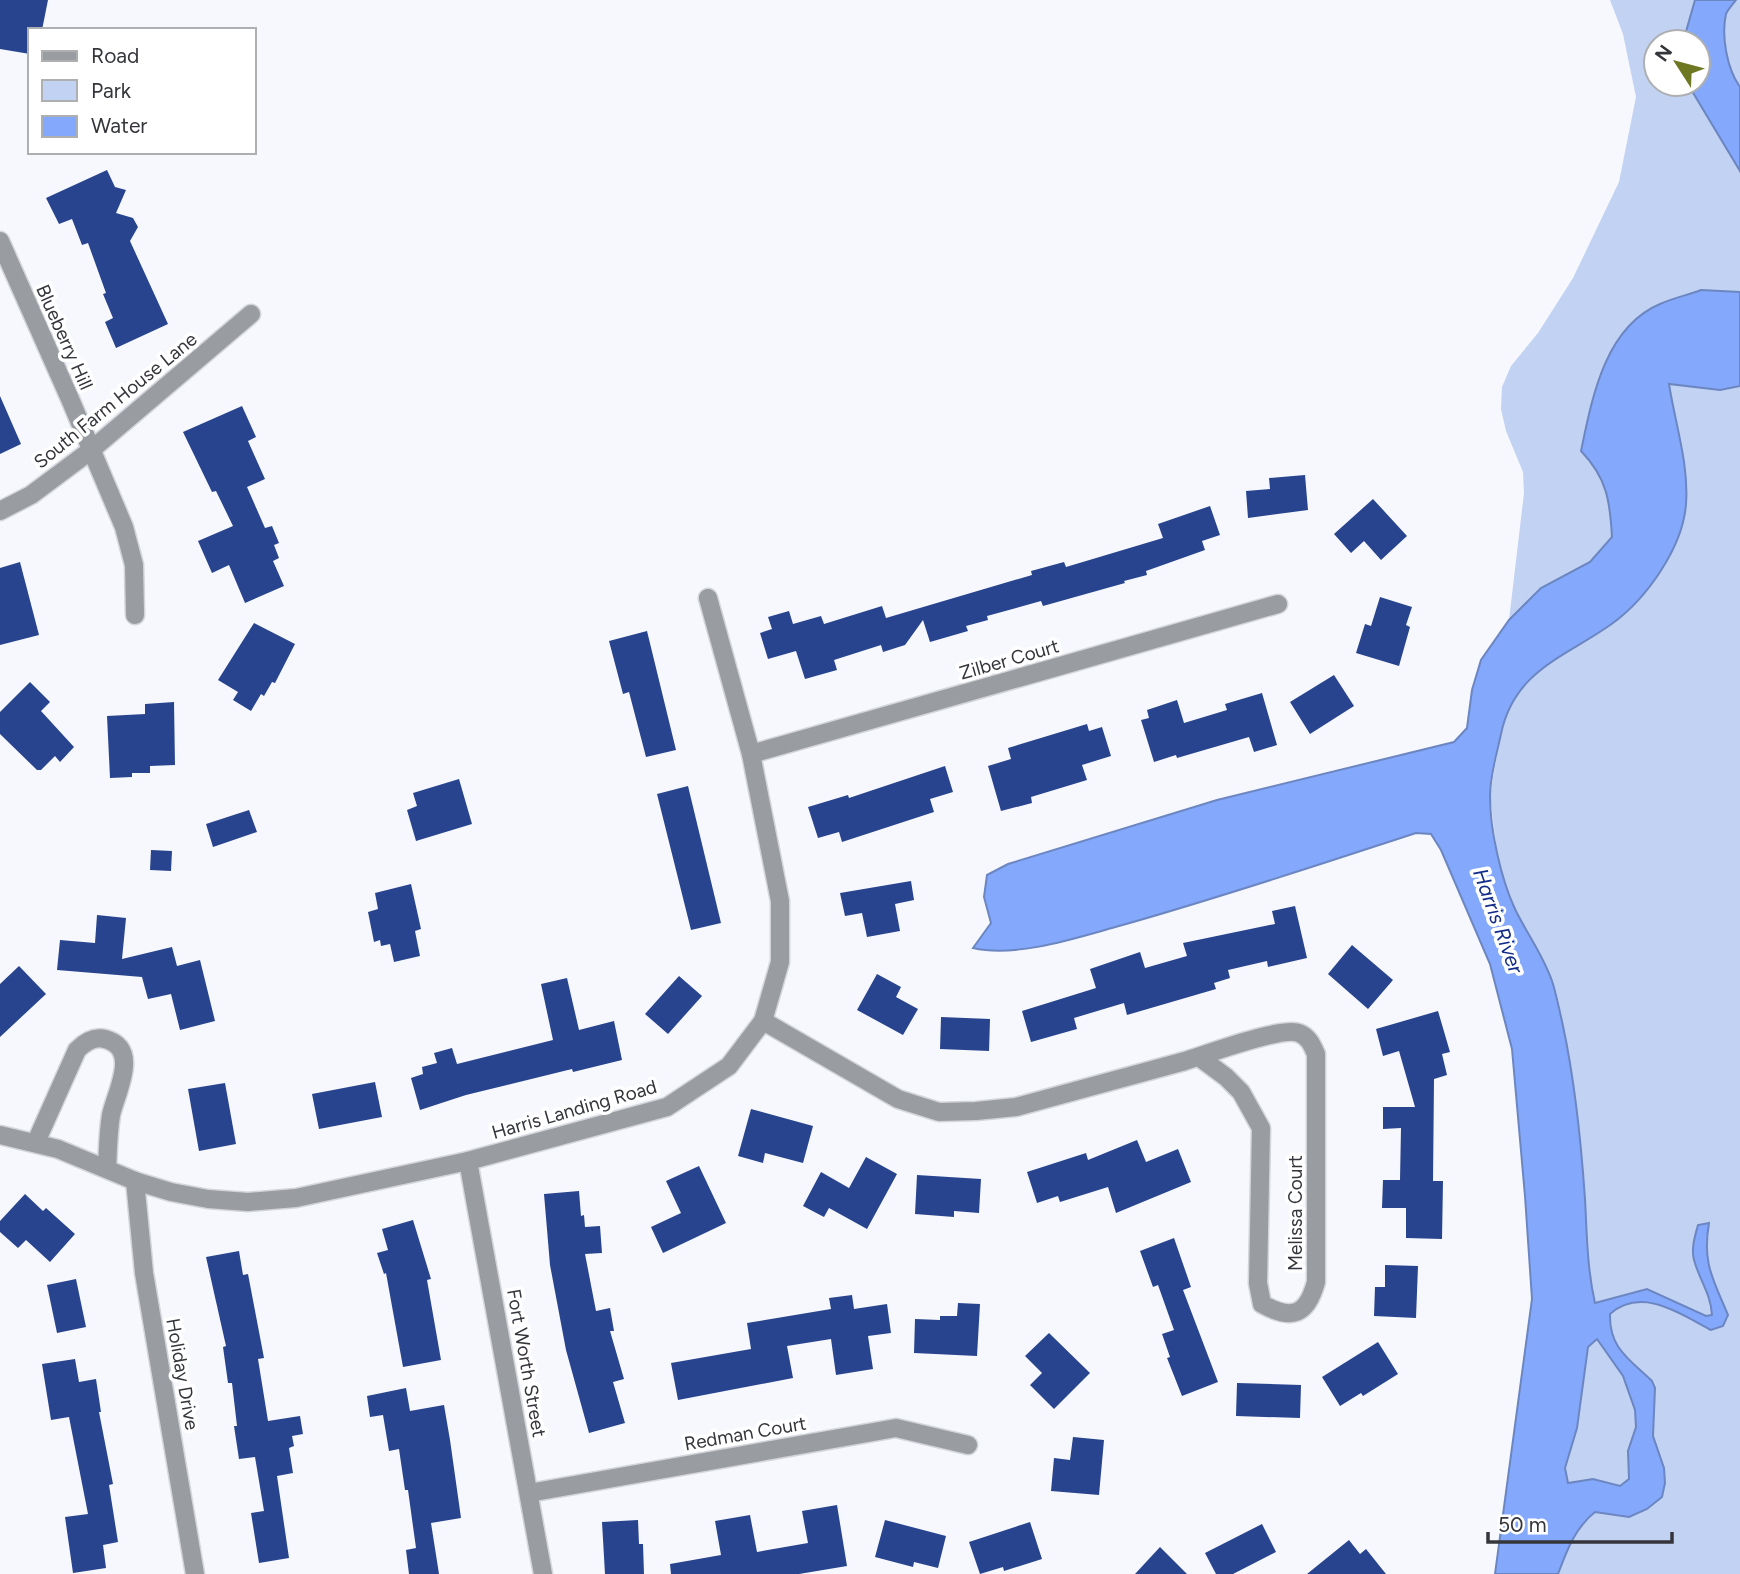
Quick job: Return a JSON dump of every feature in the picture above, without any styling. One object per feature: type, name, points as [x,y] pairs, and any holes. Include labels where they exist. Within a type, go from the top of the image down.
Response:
[{"type":"street","name":"Blueberry Hill","points":[[0,241],[124,527],[134,565],[135,615]]},
{"type":"street","name":"South Farm House Lane","points":[[0,511],[31,495],[90,451],[251,314]]},
{"type":"street","name":"Harris Landing Road","points":[[0,1135],[36,1142],[135,1181],[171,1192],[208,1199],[248,1202],[296,1198],[468,1161],[667,1107],[729,1066],[763,1021],[780,962],[780,901],[751,754],[708,598]]},
{"type":"street","name":"Zilber Court","points":[[751,754],[1278,604]]},
{"type":"street","name":"Melissa Court","points":[[763,1021],[898,1099],[939,1112],[1016,1107],[1280,1033],[1297,1032],[1311,1041],[1316,1054],[1316,1282],[1311,1300],[1298,1311],[1280,1314],[1262,1304],[1258,1283],[1261,1128],[1241,1092],[1199,1057]]},
{"type":"street","points":[[36,1142],[77,1050],[85,1042],[97,1038],[107,1040],[122,1052],[125,1061],[110,1126],[107,1169]]},
{"type":"street","name":"Fort Worth Street","points":[[468,1161],[543,1574]]},
{"type":"street","name":"Holiday Drive","points":[[135,1181],[144,1273],[195,1574]]},
{"type":"street","name":"Redman Court","points":[[529,1493],[896,1428],[968,1445]]},
{"type":"green space","points":[[1610,0],[1695,0],[1687,28],[1642,28],[1642,98],[1696,98],[1740,171],[1740,292],[1701,290],[1593,463],[1609,497],[1612,537],[1590,562],[1541,588],[1509,620],[1524,493],[1523,472],[1506,431],[1501,409],[1502,387],[1511,366],[1538,333],[1573,278],[1619,182],[1636,97],[1623,34]]},
{"type":"green space","points":[[1736,0],[1740,0],[1740,87],[1729,62],[1724,32],[1726,14]]},
{"type":"green space","points":[[1669,384],[1720,390],[1740,386],[1740,1574],[1558,1574],[1568,1547],[1568,1483],[1565,1468],[1577,1428],[1595,1304],[1588,1272],[1585,1198],[1576,1110],[1563,1027],[1499,869],[1490,796],[1501,731],[1514,696],[1538,670],[1614,622],[1685,470]]},
{"type":"water","points":[[1695,0],[1736,0],[1726,14],[1724,32],[1729,62],[1740,87],[1740,171],[1696,98],[1712,98],[1712,28],[1687,28]]},
{"type":"water","name":"Harris River","points":[[1701,290],[1740,292],[1740,386],[1720,390],[1669,384],[1684,459],[1686,489],[1683,520],[1671,554],[1650,586],[1626,612],[1544,667],[1517,694],[1501,734],[1492,773],[1490,809],[1505,883],[1515,909],[1550,974],[1563,1026],[1577,1112],[1589,1264],[1595,1303],[1647,1289],[1706,1316],[1712,1315],[1693,1251],[1698,1225],[1709,1223],[1708,1260],[1728,1315],[1723,1326],[1711,1330],[1674,1311],[1648,1303],[1635,1302],[1610,1314],[1617,1344],[1628,1359],[1652,1381],[1655,1388],[1653,1436],[1664,1468],[1662,1497],[1647,1509],[1629,1517],[1595,1512],[1577,1532],[1558,1574],[1495,1574],[1532,1299],[1525,1196],[1512,1049],[1490,964],[1441,850],[1431,834],[1416,833],[1231,893],[1065,941],[1027,949],[973,948],[991,923],[984,897],[987,875],[1008,864],[1217,800],[1454,742],[1467,728],[1472,690],[1481,660],[1509,620],[1541,588],[1590,562],[1612,537],[1606,491],[1597,471],[1581,451],[1596,387],[1614,347],[1626,329],[1641,315],[1665,302]],"holes":[[[1597,1339],[1623,1376],[1635,1410],[1636,1427],[1628,1451],[1629,1479],[1620,1486],[1593,1479],[1568,1483],[1565,1468],[1577,1428],[1588,1347]]]},
{"type":"building","points":[[0,0],[48,0],[42,28],[28,28],[28,54],[0,49]]},
{"type":"building","points":[[107,170],[115,187],[126,190],[116,213],[133,218],[138,227],[130,241],[168,324],[116,348],[105,322],[113,318],[88,243],[82,245],[72,219],[59,224],[46,198]]},
{"type":"building","points":[[0,396],[21,444],[0,454]]},
{"type":"building","points":[[242,406],[256,437],[248,441],[265,479],[247,487],[265,528],[272,526],[279,543],[274,545],[279,558],[273,561],[284,586],[245,603],[229,565],[212,573],[198,541],[233,526],[216,491],[212,492],[183,432]]},
{"type":"building","points":[[1305,475],[1308,510],[1248,518],[1246,491],[1270,489],[1269,478]]},
{"type":"building","points":[[1373,499],[1407,536],[1381,560],[1364,541],[1351,553],[1334,534]]},
{"type":"building","points":[[1210,506],[1220,535],[1202,541],[1205,550],[1146,571],[1147,575],[1124,581],[1125,583],[1043,606],[1041,601],[987,616],[988,620],[966,626],[968,631],[930,642],[923,620],[905,645],[883,652],[881,645],[834,660],[837,670],[805,679],[796,651],[768,659],[760,633],[772,629],[768,617],[789,611],[793,624],[821,616],[824,624],[882,606],[886,618],[1032,575],[1031,571],[1064,562],[1066,567],[1163,538],[1158,524]]},
{"type":"building","points":[[20,562],[39,635],[0,645],[0,568]]},
{"type":"building","points":[[1380,597],[1412,607],[1406,625],[1410,627],[1399,666],[1356,653],[1365,624],[1371,626]]},
{"type":"building","points":[[254,623],[295,644],[275,683],[272,682],[264,696],[261,694],[251,711],[233,700],[238,692],[218,680]]},
{"type":"building","points":[[647,631],[676,750],[646,757],[629,692],[623,694],[609,641]]},
{"type":"building","points":[[1334,675],[1354,706],[1310,734],[1290,702]]},
{"type":"building","points":[[30,682],[50,702],[41,711],[74,747],[60,762],[55,756],[41,770],[37,770],[0,734],[0,712]]},
{"type":"building","points":[[1262,693],[1277,745],[1254,752],[1249,737],[1154,762],[1141,720],[1149,718],[1147,710],[1177,700],[1184,723],[1227,710],[1225,704]]},
{"type":"building","points":[[174,702],[175,765],[150,766],[150,773],[132,773],[132,777],[110,778],[107,716],[145,714],[145,704]]},
{"type":"building","points":[[1087,724],[1089,731],[1102,727],[1111,756],[1082,765],[1087,780],[1031,797],[1032,803],[1001,811],[988,766],[1011,759],[1008,748]]},
{"type":"building","points":[[945,766],[953,792],[930,799],[934,812],[842,842],[839,832],[818,838],[808,807],[848,795],[849,798]]},
{"type":"building","points":[[459,779],[472,824],[416,841],[407,810],[417,806],[413,793]]},
{"type":"building","points":[[688,786],[721,923],[691,930],[657,794]]},
{"type":"building","points":[[249,810],[257,832],[213,847],[206,824]]},
{"type":"building","points":[[151,850],[172,851],[171,871],[150,870]]},
{"type":"building","points":[[911,881],[914,900],[895,904],[900,931],[867,937],[862,913],[845,916],[840,893]]},
{"type":"building","points":[[411,884],[421,929],[415,931],[420,956],[394,962],[390,944],[381,946],[380,940],[374,942],[368,912],[378,909],[375,893]]},
{"type":"building","points":[[1295,906],[1307,958],[1268,967],[1267,961],[1228,970],[1230,978],[1214,983],[1216,989],[1127,1015],[1124,1003],[1074,1018],[1077,1029],[1031,1042],[1022,1011],[1096,988],[1090,969],[1140,952],[1145,968],[1187,956],[1183,943],[1275,924],[1272,911]]},
{"type":"building","points":[[97,915],[126,918],[122,959],[172,947],[177,966],[200,960],[215,1021],[180,1030],[171,994],[148,999],[142,977],[57,970],[60,940],[95,943]]},
{"type":"building","points":[[1352,945],[1393,980],[1368,1009],[1328,974]]},
{"type":"building","points":[[19,966],[46,994],[0,1037],[0,984]]},
{"type":"building","points":[[877,974],[901,987],[896,997],[918,1009],[903,1035],[857,1010]]},
{"type":"building","points":[[679,976],[702,996],[668,1034],[645,1014]]},
{"type":"building","points":[[567,978],[579,1030],[614,1021],[622,1060],[573,1072],[572,1069],[466,1095],[420,1110],[411,1078],[423,1074],[422,1067],[437,1063],[434,1053],[452,1048],[457,1064],[553,1040],[541,984]]},
{"type":"building","points":[[1438,1011],[1450,1052],[1442,1054],[1447,1075],[1434,1079],[1433,1181],[1443,1181],[1442,1239],[1406,1238],[1406,1208],[1382,1208],[1383,1180],[1400,1180],[1401,1128],[1383,1129],[1383,1107],[1415,1107],[1399,1051],[1383,1056],[1376,1029]]},
{"type":"building","points":[[941,1017],[990,1019],[989,1051],[940,1049]]},
{"type":"building","points":[[375,1082],[382,1117],[319,1129],[312,1094]]},
{"type":"building","points":[[225,1083],[236,1144],[199,1151],[188,1089]]},
{"type":"building","points":[[751,1109],[813,1126],[803,1163],[765,1153],[763,1163],[738,1156]]},
{"type":"building","points":[[1137,1140],[1146,1162],[1178,1149],[1191,1182],[1116,1213],[1108,1187],[1060,1202],[1058,1196],[1037,1203],[1027,1172],[1086,1153],[1088,1160]]},
{"type":"building","points":[[866,1157],[897,1174],[867,1229],[829,1208],[824,1217],[803,1206],[821,1172],[849,1188]]},
{"type":"building","points":[[699,1166],[726,1223],[663,1253],[651,1227],[681,1213],[666,1181]]},
{"type":"building","points":[[917,1175],[981,1179],[979,1213],[954,1211],[954,1217],[915,1214]]},
{"type":"building","points":[[579,1191],[581,1216],[584,1215],[585,1227],[600,1226],[602,1253],[585,1254],[596,1311],[610,1308],[614,1331],[610,1331],[624,1379],[613,1382],[625,1423],[589,1433],[566,1350],[550,1265],[544,1194]]},
{"type":"building","points":[[25,1194],[43,1211],[46,1208],[75,1234],[50,1262],[26,1240],[18,1248],[0,1232],[0,1221]]},
{"type":"building","points":[[413,1220],[431,1279],[427,1280],[441,1360],[403,1367],[386,1273],[384,1274],[377,1253],[388,1250],[382,1229]]},
{"type":"building","points":[[1174,1238],[1191,1287],[1183,1290],[1218,1382],[1182,1396],[1167,1358],[1170,1357],[1162,1334],[1174,1330],[1158,1285],[1153,1287],[1140,1251]]},
{"type":"building","points":[[239,1251],[243,1275],[248,1274],[264,1358],[258,1359],[268,1421],[300,1416],[303,1434],[292,1436],[294,1446],[289,1448],[293,1473],[277,1476],[289,1558],[259,1563],[251,1513],[264,1511],[255,1457],[239,1459],[232,1383],[228,1383],[223,1347],[226,1346],[206,1257]]},
{"type":"building","points":[[1385,1265],[1418,1266],[1416,1318],[1374,1316],[1375,1287],[1385,1287]]},
{"type":"building","points":[[76,1279],[86,1327],[57,1333],[47,1285]]},
{"type":"building","points":[[852,1295],[854,1309],[887,1304],[891,1333],[868,1336],[873,1369],[836,1375],[831,1339],[787,1346],[793,1378],[678,1400],[671,1363],[751,1349],[747,1323],[831,1309],[829,1298]]},
{"type":"building","points":[[958,1303],[980,1304],[977,1356],[914,1353],[915,1319],[940,1320],[940,1316],[957,1316]]},
{"type":"building","points":[[1049,1333],[1090,1373],[1054,1409],[1030,1385],[1042,1373],[1025,1356]]},
{"type":"building","points":[[1378,1342],[1398,1374],[1363,1396],[1361,1393],[1340,1406],[1322,1377]]},
{"type":"building","points":[[75,1359],[79,1382],[96,1379],[99,1412],[113,1484],[109,1485],[118,1542],[103,1545],[106,1568],[73,1573],[65,1517],[88,1514],[69,1417],[51,1420],[42,1364]]},
{"type":"building","points":[[1237,1383],[1301,1385],[1300,1418],[1236,1416]]},
{"type":"building","points":[[406,1388],[410,1411],[444,1405],[461,1518],[431,1523],[439,1574],[409,1574],[406,1550],[416,1548],[399,1449],[389,1451],[383,1415],[370,1417],[367,1396]]},
{"type":"building","points":[[1073,1437],[1104,1440],[1099,1495],[1051,1491],[1054,1458],[1070,1460]]},
{"type":"building","points":[[837,1505],[847,1566],[799,1574],[671,1574],[670,1564],[721,1555],[715,1521],[750,1515],[757,1552],[808,1543],[802,1511]]},
{"type":"building","points":[[638,1520],[639,1544],[643,1544],[644,1574],[605,1574],[602,1522]]},
{"type":"building","points":[[885,1520],[946,1536],[938,1568],[914,1562],[913,1567],[875,1557]]},
{"type":"building","points":[[1030,1522],[1042,1559],[1004,1571],[1003,1567],[980,1574],[969,1542]]},
{"type":"building","points":[[1262,1524],[1276,1552],[1233,1574],[1216,1574],[1205,1553]]},
{"type":"building","points":[[1349,1540],[1360,1554],[1366,1549],[1386,1574],[1307,1574]]},
{"type":"building","points":[[1160,1547],[1187,1574],[1135,1574]]}]
